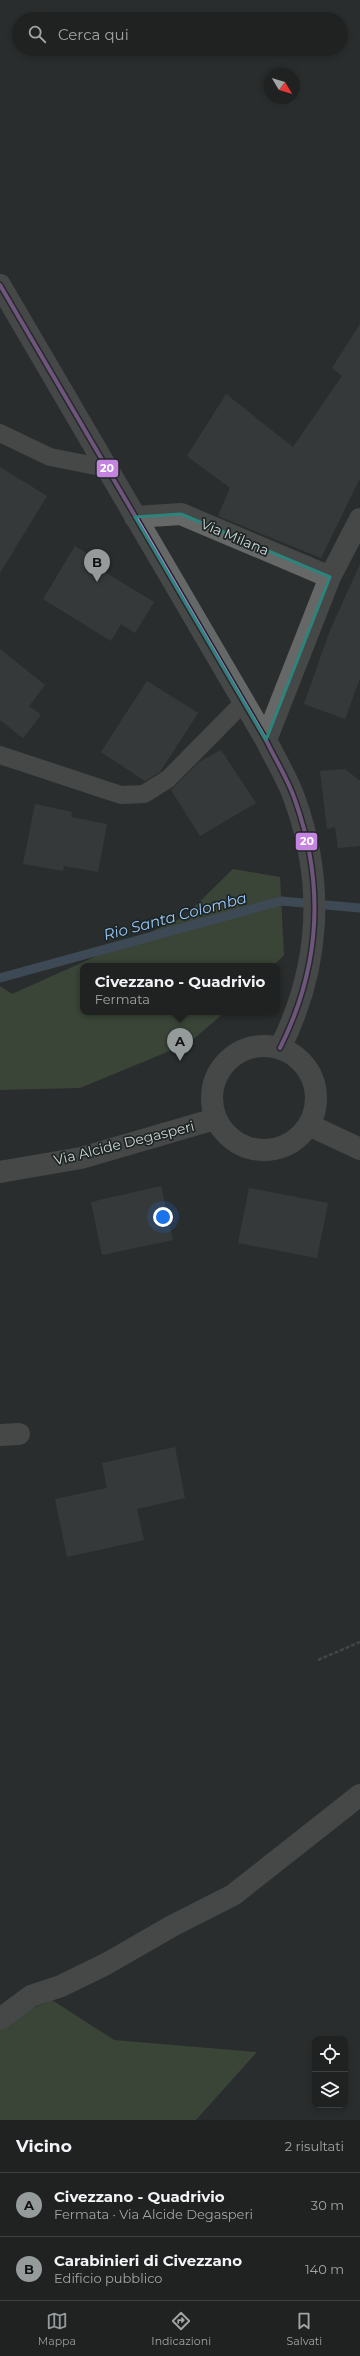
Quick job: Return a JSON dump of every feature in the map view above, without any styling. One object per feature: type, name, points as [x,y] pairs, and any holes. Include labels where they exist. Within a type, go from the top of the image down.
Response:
[{"type":"street","points":[[0,286],[266,740],[295,799],[315,881],[315,932],[310,964],[295,1013],[280,1048]]},
{"type":"street","name":"Via Milana","points":[[135,517],[181,514],[330,578]]},
{"type":"street","points":[[266,740],[330,578],[360,519]]},
{"type":"street","points":[[256,1046],[280,1048],[300,1060],[313,1080],[316,1103],[309,1125],[288,1144],[260,1151],[234,1142],[215,1119],[211,1096],[217,1073],[234,1054],[256,1046]]},
{"type":"street","name":"Via Alcide Degasperi","points":[[3,1170],[81,1158],[215,1119]]},
{"type":"street","points":[[309,1125],[360,1149]]},
{"type":"street","points":[[0,2019],[31,1996],[61,1986],[106,1964],[172,1926],[232,1895],[360,1795]]},
{"type":"lane","points":[[0,433],[50,457],[106,468]]},
{"type":"lane","points":[[0,755],[121,795],[144,794],[168,780],[244,702]]},
{"type":"path","points":[[318,1660],[360,1642]]},
{"type":"highlighted area","points":[[181,514],[330,577],[266,740],[135,517]]},
{"type":"green space","points":[[233,869],[280,877],[284,955],[276,963],[81,963],[184,917]]},
{"type":"green space","points":[[80,964],[80,1015],[222,1015],[189,1043],[80,1088],[0,1090],[0,986],[12,994]]},
{"type":"green space","points":[[52,2000],[114,2040],[257,2052],[196,2120],[0,2120],[0,2022]]},
{"type":"building","points":[[360,324],[360,478],[321,558],[218,516],[230,488],[187,456],[226,394],[293,447],[342,376],[332,368]]},
{"type":"building","points":[[0,467],[47,496],[0,573]]},
{"type":"building","points":[[75,546],[101,562],[98,568],[154,602],[135,633],[121,624],[111,641],[43,599]]},
{"type":"building","points":[[360,564],[360,678],[345,719],[304,704],[329,633]]},
{"type":"building","points":[[0,649],[45,685],[29,706],[41,715],[23,738],[0,720]]},
{"type":"building","points":[[147,681],[198,713],[160,772],[145,781],[101,752]]},
{"type":"building","points":[[221,750],[256,803],[200,836],[171,790],[199,762]]},
{"type":"building","points":[[345,769],[360,781],[360,846],[338,848],[335,827],[327,829],[320,771]]},
{"type":"building","points":[[35,804],[72,812],[71,817],[107,824],[98,872],[64,866],[63,871],[23,864]]},
{"type":"building","points":[[161,1186],[173,1240],[102,1255],[91,1202]]},
{"type":"building","points":[[249,1188],[328,1203],[317,1258],[238,1243]]},
{"type":"building","points":[[175,1447],[185,1498],[137,1509],[144,1540],[67,1557],[55,1499],[107,1488],[102,1463]]},
{"type":"waterway","name":"Rio Santa Colomba","points":[[0,978],[281,901],[360,908]]},
{"type":"transit line","name":"20","points":[[0,285],[266,740],[295,800],[305,831],[311,863],[314,894],[314,926],[310,957],[303,987],[293,1018],[280,1048]]},
{"type":"place","name":"Carabinieri di Civezzano","points":[[97,582]]},
{"type":"place","name":"Civezzano - Quadrivio","points":[[180,1061]]}]
